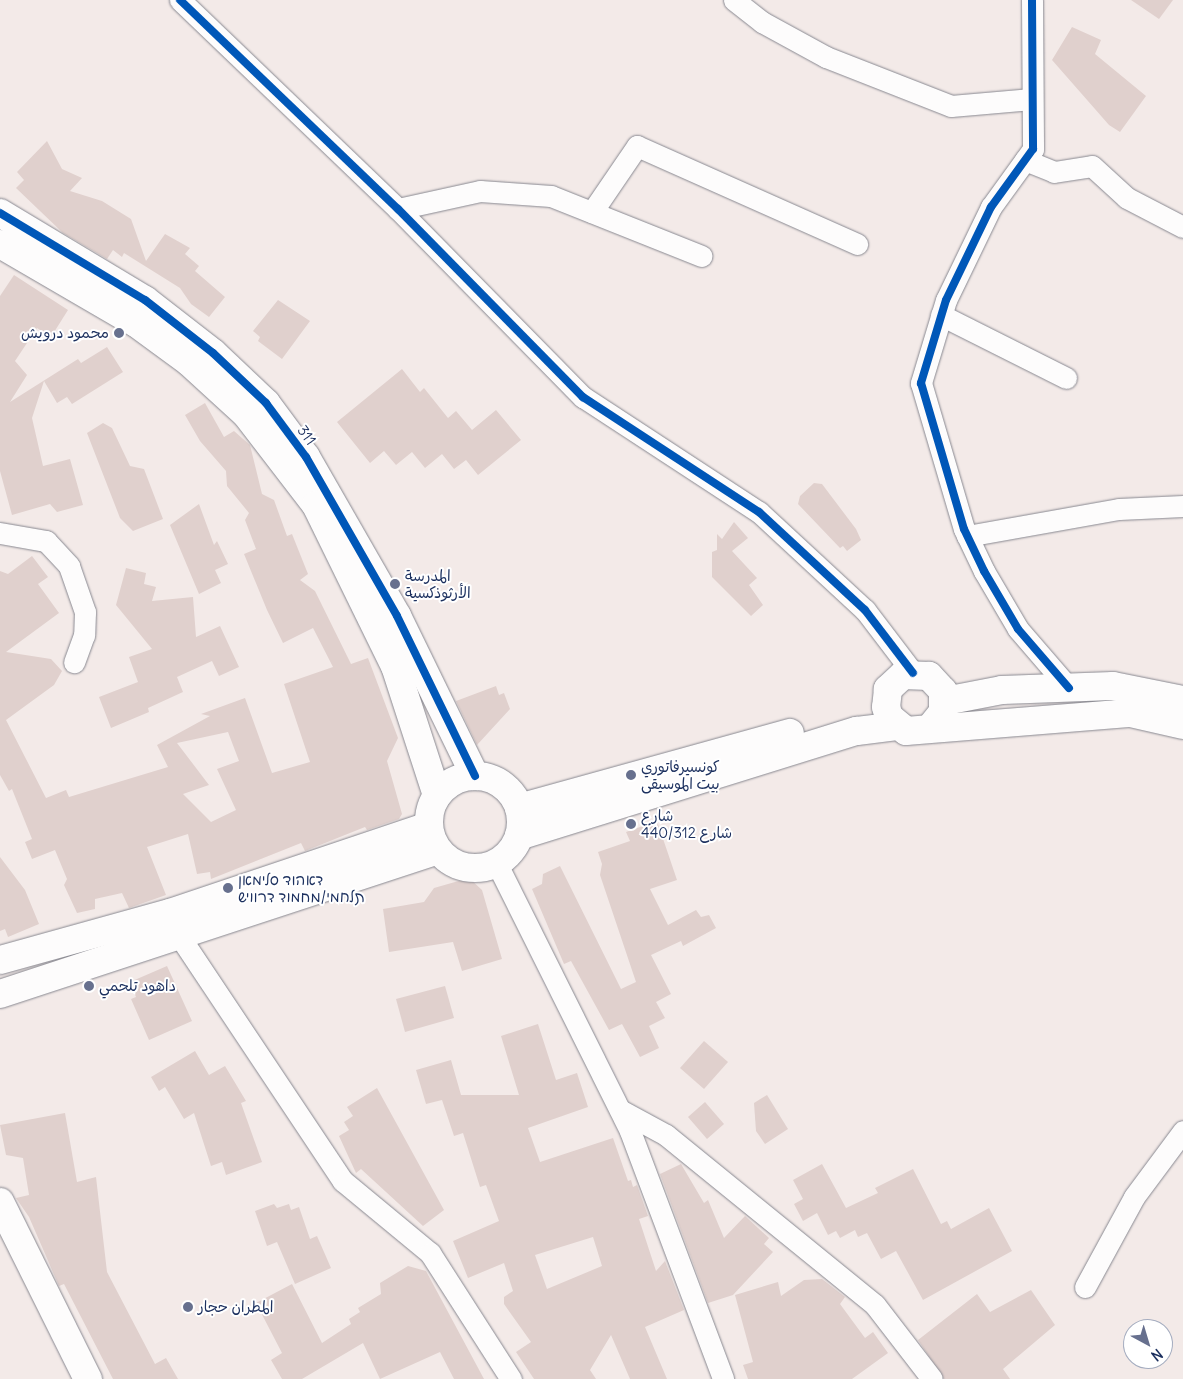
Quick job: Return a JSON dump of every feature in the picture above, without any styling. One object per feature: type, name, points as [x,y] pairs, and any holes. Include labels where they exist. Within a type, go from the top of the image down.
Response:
[{"type":"street","points":[[180,0],[398,209],[583,397],[759,512],[865,610],[913,673],[937,682],[945,701],[944,712],[930,728]]},
{"type":"street","points":[[734,0],[762,22],[826,57],[951,106],[1032,99]]},
{"type":"street","points":[[1032,0],[1033,149],[991,207],[942,314],[921,383],[967,536],[1018,629],[1069,688]]},
{"type":"street","points":[[592,212],[637,146],[858,244]]},
{"type":"street","points":[[1025,160],[1054,172],[1092,166],[1127,198],[1183,227]]},
{"type":"street","points":[[398,209],[480,191],[551,196],[702,256]]},
{"type":"street","name":"311","points":[[0,214],[145,300],[213,353],[266,403],[306,457],[392,608],[475,776]]},
{"type":"street","points":[[1,245],[136,323],[189,362],[246,414],[316,505],[395,666],[437,795],[433,838]]},
{"type":"street","points":[[942,314],[1066,378]]},
{"type":"street","points":[[967,536],[1119,509],[1183,506]]},
{"type":"street","points":[[0,533],[46,541],[69,566],[85,612],[84,635],[74,662]]},
{"type":"street","points":[[519,808],[857,714],[886,696],[894,681],[913,673]]},
{"type":"street","points":[[945,701],[1002,690],[1113,686],[1183,700]]},
{"type":"street","points":[[886,696],[889,716],[897,726]]},
{"type":"street","points":[[520,836],[857,731],[897,726],[917,732],[930,728],[1131,713],[1183,725]]},
{"type":"street","points":[[433,838],[463,868],[479,869],[497,864],[510,854],[520,836],[519,808],[499,782],[475,776],[458,779],[437,795]]},
{"type":"street","points":[[0,994],[180,937],[433,838]]},
{"type":"street","points":[[0,960],[433,838]]},
{"type":"street","points":[[497,864],[620,1110],[723,1379]]},
{"type":"street","points":[[180,937],[343,1181],[430,1253],[512,1379]]},
{"type":"street","points":[[620,1110],[666,1135],[875,1305],[932,1379]]},
{"type":"street","points":[[1085,1287],[1134,1197],[1183,1131]]},
{"type":"street","points":[[0,1202],[88,1379]]},
{"type":"street","points":[[0,1236],[71,1379]]},
{"type":"building","points":[[1131,0],[1173,0],[1159,19]]},
{"type":"building","points":[[1072,27],[1101,40],[1095,54],[1146,96],[1120,132],[1109,125],[1052,60]]},
{"type":"building","points":[[47,141],[62,169],[82,178],[70,191],[102,201],[131,219],[146,261],[165,234],[190,248],[185,254],[199,266],[195,271],[225,297],[209,317],[191,304],[180,288],[124,253],[122,257],[113,250],[107,259],[63,233],[16,188],[24,180],[17,172]]},
{"type":"building","points":[[14,275],[68,310],[51,337],[37,328],[15,361],[27,375],[10,402],[78,359],[81,363],[107,347],[123,372],[72,404],[67,397],[57,403],[44,381],[32,418],[43,466],[70,459],[83,505],[57,512],[50,504],[12,515],[0,471],[0,296]]},
{"type":"building","points":[[278,300],[310,321],[282,359],[258,341],[260,337],[253,331]]},
{"type":"building","points":[[402,369],[420,392],[424,388],[448,418],[456,411],[472,430],[496,410],[521,440],[478,475],[466,460],[454,469],[442,454],[425,468],[412,452],[396,465],[384,451],[370,463],[337,422]]},
{"type":"building","points":[[205,403],[224,437],[234,431],[250,445],[262,494],[274,500],[287,536],[292,534],[308,574],[300,580],[315,591],[351,664],[368,658],[398,738],[387,761],[402,814],[399,819],[367,830],[365,827],[305,851],[301,843],[211,879],[210,872],[197,874],[188,834],[147,847],[166,895],[129,908],[122,893],[95,899],[95,909],[77,913],[64,885],[67,879],[55,850],[32,859],[25,842],[32,839],[12,789],[9,791],[0,775],[0,571],[8,574],[32,556],[48,577],[38,584],[59,613],[6,652],[51,659],[62,671],[54,685],[6,720],[46,798],[66,790],[69,797],[168,767],[157,745],[210,716],[201,714],[245,698],[272,773],[310,762],[284,684],[333,667],[313,628],[283,643],[244,554],[256,549],[245,520],[249,513],[227,486],[226,471],[200,441],[185,415]],"holes":[[[228,732],[239,761],[217,769],[236,810],[211,822],[183,794],[209,785],[177,743]]]},
{"type":"building","points":[[103,423],[112,428],[130,466],[144,469],[163,519],[133,531],[120,518],[87,433]]},
{"type":"building","points":[[814,483],[822,484],[856,529],[861,540],[847,551],[843,546],[840,548],[798,504],[800,496]]},
{"type":"building","points":[[199,504],[214,545],[217,541],[228,564],[215,570],[221,583],[199,594],[170,525]]},
{"type":"building","points":[[734,522],[748,538],[732,551],[757,578],[749,585],[763,605],[751,616],[712,577],[712,552],[717,550],[717,534],[722,539]]},
{"type":"building","points":[[126,568],[146,573],[144,584],[156,587],[152,601],[193,597],[196,637],[220,626],[239,667],[219,676],[212,661],[177,677],[183,692],[148,708],[149,712],[111,728],[99,697],[138,682],[129,657],[152,649],[116,605]]},
{"type":"building","points":[[496,686],[499,695],[504,693],[510,709],[477,745],[456,701]]},
{"type":"building","points":[[657,821],[677,880],[650,889],[668,925],[696,910],[701,917],[709,915],[716,928],[683,946],[681,941],[651,955],[671,994],[656,1002],[665,1018],[649,1026],[659,1048],[640,1057],[622,1024],[609,1030],[571,961],[564,964],[532,889],[542,884],[543,874],[560,866],[621,989],[636,982],[600,875],[602,864],[598,852],[630,841],[626,832]]},
{"type":"building","points":[[0,857],[25,890],[39,924],[8,937],[5,929],[0,931]]},
{"type":"building","points":[[469,878],[482,890],[502,959],[462,971],[453,942],[389,952],[383,909],[424,902],[434,888]]},
{"type":"building","points":[[167,966],[192,1021],[149,1040],[131,999],[136,997],[130,982]]},
{"type":"building","points":[[445,986],[454,1018],[405,1032],[396,999]]},
{"type":"building","points":[[538,1024],[556,1080],[577,1073],[588,1107],[528,1128],[540,1162],[613,1138],[628,1181],[631,1180],[633,1187],[637,1185],[648,1216],[639,1219],[656,1271],[665,1261],[684,1310],[645,1327],[667,1379],[630,1379],[611,1335],[590,1370],[596,1379],[534,1379],[516,1352],[531,1342],[504,1304],[504,1297],[513,1291],[504,1263],[468,1278],[453,1241],[499,1221],[486,1185],[480,1187],[463,1133],[454,1136],[442,1100],[426,1104],[416,1070],[451,1060],[461,1095],[519,1095],[501,1036]],"holes":[[[593,1237],[602,1266],[547,1289],[535,1255]]]},
{"type":"building","points":[[704,1041],[728,1062],[704,1089],[680,1068]]},
{"type":"building","points":[[195,1051],[209,1075],[225,1066],[246,1101],[241,1103],[262,1162],[226,1175],[222,1162],[211,1166],[194,1113],[184,1119],[165,1087],[159,1091],[151,1077]]},
{"type":"building","points":[[377,1088],[444,1210],[423,1226],[361,1169],[356,1173],[339,1136],[349,1130],[344,1122],[353,1116],[347,1107]]},
{"type":"building","points":[[767,1095],[788,1129],[765,1144],[756,1131],[754,1103]]},
{"type":"building","points":[[705,1102],[724,1124],[707,1139],[688,1117]]},
{"type":"building","points":[[65,1113],[77,1182],[96,1177],[107,1272],[155,1364],[166,1358],[178,1379],[113,1379],[64,1284],[59,1286],[29,1217],[16,1198],[29,1195],[23,1158],[6,1155],[0,1125]]},
{"type":"building","points":[[681,1164],[704,1203],[708,1200],[724,1238],[745,1216],[769,1238],[764,1244],[773,1252],[733,1295],[708,1303],[660,1174]]},
{"type":"building","points":[[822,1164],[846,1208],[878,1193],[875,1188],[913,1169],[941,1224],[947,1221],[951,1229],[989,1208],[1012,1251],[923,1300],[896,1251],[881,1259],[867,1233],[858,1237],[855,1230],[840,1238],[836,1231],[828,1235],[817,1213],[803,1221],[794,1204],[803,1199],[793,1180]]},
{"type":"building","points":[[274,1204],[277,1208],[289,1204],[291,1210],[299,1207],[310,1239],[317,1236],[331,1268],[295,1284],[277,1242],[267,1246],[255,1211]]},
{"type":"building","points":[[408,1266],[426,1271],[484,1379],[454,1379],[440,1352],[380,1379],[363,1343],[302,1379],[282,1379],[271,1360],[282,1353],[256,1303],[292,1284],[322,1343],[351,1324],[349,1319],[360,1312],[358,1308],[381,1294],[380,1283]]},
{"type":"building","points":[[822,1279],[845,1297],[840,1304],[865,1338],[873,1332],[888,1353],[852,1379],[748,1379],[743,1365],[753,1362],[735,1295],[778,1282],[781,1296],[804,1280]]},
{"type":"building","points":[[1031,1290],[1055,1325],[1003,1369],[1010,1379],[944,1379],[918,1340],[977,1294],[990,1312]]},
{"type":"cycle path","points":[[180,0],[398,209],[583,397],[759,512],[865,610],[913,673]]},
{"type":"cycle path","points":[[1032,0],[1033,149],[991,207],[946,300],[921,383],[964,529],[984,571],[1018,629],[1069,688]]},
{"type":"cycle path","points":[[0,213],[145,300],[213,353],[266,403],[306,457],[397,616],[475,776]]},
{"type":"place","name":"محمود درويش","points":[[119,333]]},
{"type":"place","name":"المدرسة الأرثوذكسية","points":[[395,584]]},
{"type":"place","name":"كونسيرفاتوري بيت الموسيقى","points":[[631,775]]},
{"type":"place","name":"شارع 440/شارع 312","points":[[631,824]]},
{"type":"place","name":"דאהוד סלימאן תלחמי/מחמוד דרוויש","points":[[228,888]]},
{"type":"place","name":"داهود تلحمي","points":[[89,986]]},
{"type":"place","name":"المطران حجار","points":[[188,1307]]}]
